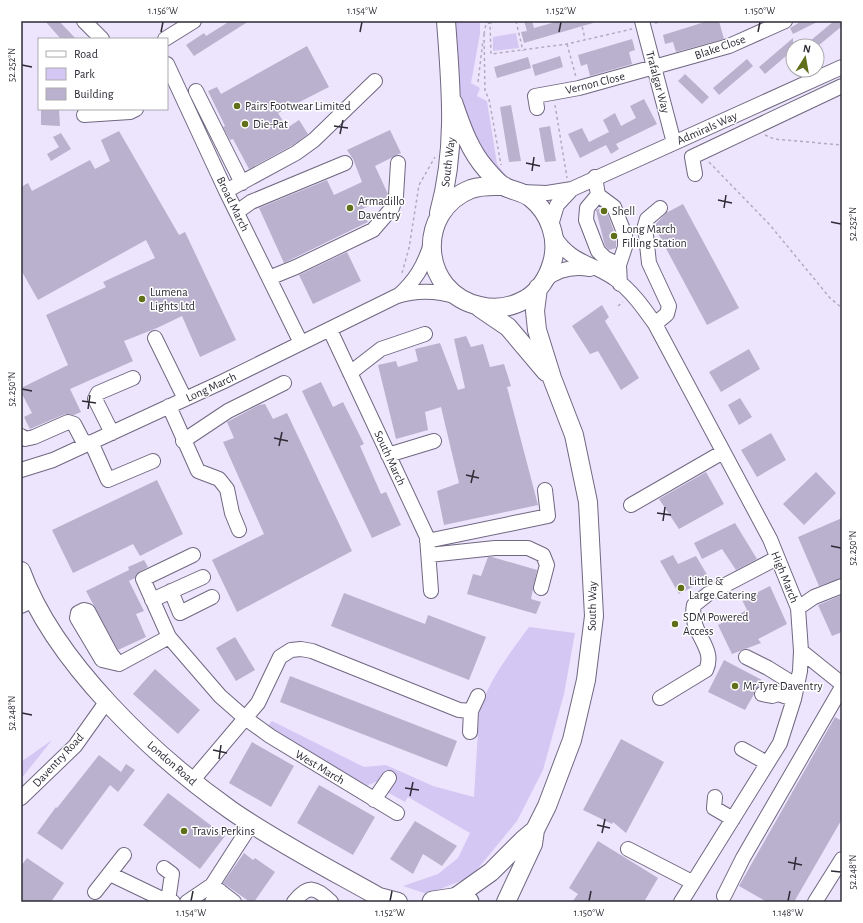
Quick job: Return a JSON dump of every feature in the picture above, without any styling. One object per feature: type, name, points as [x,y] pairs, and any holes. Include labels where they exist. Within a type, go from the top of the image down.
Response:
[{"type":"highway","points":[[433,902],[461,900]]},
{"type":"main road","name":"South Way","points":[[436,222],[445,191],[453,102],[446,21]]},
{"type":"main road","name":"South Way","points":[[453,102],[463,130],[477,156],[493,177],[504,178]]},
{"type":"main road","points":[[504,178],[539,206],[552,230],[554,259],[542,284],[527,298],[508,306],[487,308],[465,301],[446,287],[437,274],[432,258],[431,243],[436,222],[445,208],[462,194],[471,189],[487,185],[504,178]]},
{"type":"main road","name":"South Way","points":[[506,902],[532,844],[535,830],[547,806],[572,740],[586,680],[594,616],[588,502],[574,435],[552,378],[536,324],[535,311],[542,284]]},
{"type":"main road","name":"South Way","points":[[465,301],[491,314],[508,327],[552,378]]},
{"type":"main road","name":"London Road","points":[[21,571],[28,603],[55,635],[82,675],[147,742],[192,781],[252,823],[380,900],[398,902]]},
{"type":"main road","name":"South Way","points":[[461,900],[535,830]]},
{"type":"street","points":[[84,21],[101,38]]},
{"type":"street","points":[[167,38],[194,21]]},
{"type":"street","name":"Blake Close","points":[[654,68],[729,46],[785,21]]},
{"type":"street","name":"Trafalgar Way","points":[[643,24],[674,143]]},
{"type":"street","name":"Admirals Way","points":[[521,192],[548,193],[573,183],[595,177],[842,67]]},
{"type":"street","name":"Vernon Close","points":[[536,102],[553,93],[579,88],[654,68]]},
{"type":"street","name":"Broad March","points":[[168,69],[172,88],[237,212],[301,343]]},
{"type":"street","points":[[226,191],[296,153],[314,140],[375,81]]},
{"type":"street","points":[[695,174],[692,157],[842,86]]},
{"type":"street","points":[[196,91],[242,183]]},
{"type":"street","points":[[84,115],[130,112],[134,110]]},
{"type":"street","points":[[237,212],[251,202],[346,163]]},
{"type":"street","points":[[269,278],[296,267],[373,230],[392,208],[396,196],[398,163]]},
{"type":"street","points":[[595,177],[598,195],[614,207],[625,235],[625,246],[619,265],[620,284]]},
{"type":"street","name":"Admirals Way","points":[[552,230],[557,205],[573,183]]},
{"type":"street","points":[[598,195],[587,208],[586,220],[598,251],[605,258],[619,265]]},
{"type":"street","points":[[655,324],[668,314],[669,306],[649,263],[645,226],[647,219],[660,208]]},
{"type":"street","name":"High March","points":[[552,230],[566,253],[604,272],[632,293],[655,324],[770,539],[798,608],[801,650],[800,671],[780,743],[692,882],[681,902]]},
{"type":"street","name":"Long March","points":[[397,296],[417,276],[431,243]]},
{"type":"street","name":"High March","points":[[542,284],[556,272],[572,268],[604,272]]},
{"type":"street","name":"Long March","points":[[21,470],[53,460],[112,433],[330,330],[397,296],[415,292],[430,291],[465,301]]},
{"type":"street","name":"South March","points":[[330,330],[388,455],[428,548],[432,591]]},
{"type":"street","points":[[350,373],[381,349],[425,334]]},
{"type":"street","points":[[155,338],[185,399]]},
{"type":"street","points":[[112,433],[95,399],[98,393],[133,378]]},
{"type":"street","points":[[184,441],[228,412],[284,383]]},
{"type":"street","points":[[169,406],[198,471],[219,479],[227,490],[232,513],[238,530]]},
{"type":"street","points":[[21,436],[25,439],[34,437],[68,422],[74,424],[88,444],[108,480],[153,461]]},
{"type":"street","points":[[388,455],[434,441]]},
{"type":"street","points":[[631,504],[723,452]]},
{"type":"street","points":[[428,548],[548,516],[545,490]]},
{"type":"street","points":[[428,548],[528,548],[543,555],[547,565],[541,588]]},
{"type":"street","name":"West March","points":[[193,555],[143,579],[169,637],[220,696],[245,718],[270,736],[397,813]]},
{"type":"street","points":[[660,698],[706,670],[709,662],[709,655],[694,624],[692,614],[694,605],[708,594],[777,558]]},
{"type":"street","points":[[152,600],[203,577]]},
{"type":"street","points":[[798,608],[814,597],[842,586]]},
{"type":"street","points":[[171,591],[180,613],[212,597]]},
{"type":"street","points":[[119,664],[169,637]]},
{"type":"street","points":[[192,781],[258,703],[280,657],[291,650],[301,648],[312,651],[459,710],[471,711]]},
{"type":"street","points":[[801,650],[842,684]]},
{"type":"street","points":[[746,657],[768,668],[795,693]]},
{"type":"street","points":[[726,900],[743,858],[842,687]]},
{"type":"street","points":[[762,694],[772,696],[778,694],[795,693]]},
{"type":"street","points":[[470,732],[471,711],[478,696]]},
{"type":"street","name":"Daventry Road","points":[[21,798],[75,746],[107,701]]},
{"type":"street","points":[[742,749],[767,763]]},
{"type":"street","points":[[374,800],[389,778]]},
{"type":"street","points":[[715,797],[714,808],[733,819]]},
{"type":"street","points":[[215,893],[252,823]]},
{"type":"street","points":[[628,849],[692,882]]},
{"type":"street","points":[[96,892],[124,855]]},
{"type":"street","points":[[816,902],[842,859]]},
{"type":"street","points":[[110,874],[170,901],[172,874],[164,868]]},
{"type":"street","points":[[294,902],[305,891],[314,889],[322,893],[331,902]]},
{"type":"street","points":[[187,902],[215,893],[234,902]]},
{"type":"path","points":[[478,82],[486,24],[498,21]]},
{"type":"path","points":[[516,21],[522,51]]},
{"type":"path","points":[[581,21],[585,39]]},
{"type":"path","points":[[490,22],[491,54],[567,44],[643,24],[663,21]]},
{"type":"path","points":[[484,34],[486,91],[489,99],[504,178]]},
{"type":"path","points":[[567,44],[579,88]]},
{"type":"path","points":[[553,93],[567,180],[573,183]]},
{"type":"path","points":[[758,126],[765,135],[774,139],[842,145]]},
{"type":"path","points":[[402,274],[405,268],[409,248],[419,185],[437,153]]},
{"type":"path","points":[[704,157],[770,225],[830,298],[842,308]]},
{"type":"green space","points":[[456,21],[480,21],[480,34],[471,83],[480,88],[477,96],[487,101],[497,164],[511,182],[495,173],[490,168],[478,149],[470,132],[458,78]]},
{"type":"green space","points":[[516,33],[519,48],[493,51],[493,37]]},
{"type":"green space","points":[[529,627],[575,633],[564,694],[543,770],[517,821],[471,877],[427,894],[403,886],[438,874],[458,858],[470,833],[408,797],[405,802],[387,792],[395,773],[387,770],[378,781],[366,786],[267,727],[272,721],[364,767],[386,765],[433,786],[474,797],[479,714],[493,679]]},
{"type":"green space","points":[[52,740],[21,779],[21,762]]},
{"type":"building","points":[[45,21],[59,21],[75,38],[60,38]]},
{"type":"building","points":[[230,21],[249,21],[194,56],[186,45],[204,33],[206,36]]},
{"type":"building","points":[[524,21],[532,21],[534,28],[559,21],[593,21],[593,23],[524,43],[521,32],[527,31]]},
{"type":"building","points":[[708,21],[719,21],[724,39],[676,52],[673,42],[665,44],[663,35]]},
{"type":"building","points":[[802,21],[819,21],[793,34],[790,28]]},
{"type":"building","points":[[834,21],[842,21],[842,26],[825,40],[825,38],[814,38]]},
{"type":"building","points":[[632,39],[635,50],[629,52],[632,64],[590,76],[587,64],[581,66],[578,55]]},
{"type":"building","points":[[785,45],[785,57],[765,74],[759,67]]},
{"type":"building","points":[[307,46],[329,87],[278,113],[287,128],[299,120],[308,134],[293,145],[249,169],[233,139],[230,140],[223,127],[225,126],[208,91],[217,87],[221,94]]},
{"type":"building","points":[[560,56],[563,67],[535,76],[532,65]]},
{"type":"building","points":[[528,57],[531,68],[497,78],[494,67]]},
{"type":"building","points":[[747,59],[753,66],[719,95],[713,88]]},
{"type":"building","points":[[685,74],[709,97],[702,104],[678,81]]},
{"type":"building","points":[[644,99],[657,124],[616,144],[619,149],[611,154],[606,145],[580,158],[568,134],[582,128],[589,142],[609,132],[603,120],[615,113],[621,126],[636,118],[630,106]]},
{"type":"building","points":[[511,105],[521,161],[509,162],[500,107]]},
{"type":"building","points":[[41,110],[59,110],[60,126],[41,125]]},
{"type":"building","points":[[550,126],[556,161],[545,162],[539,128]]},
{"type":"building","points":[[390,130],[401,153],[375,166],[388,194],[387,198],[362,209],[368,222],[284,263],[259,208],[327,180],[334,195],[362,182],[353,159],[347,150]]},
{"type":"building","points":[[119,131],[179,235],[185,232],[236,340],[200,357],[182,316],[124,341],[133,361],[70,389],[81,412],[74,415],[65,414],[30,429],[24,417],[32,413],[21,392],[21,388],[68,365],[46,315],[106,287],[103,282],[155,258],[146,240],[38,300],[21,270],[21,187],[28,183],[32,191],[90,160],[95,169],[110,161],[101,140]]},
{"type":"building","points":[[61,133],[71,149],[51,161],[47,154],[59,147],[53,137]]},
{"type":"building","points":[[683,204],[739,308],[707,325],[654,226],[666,213]]},
{"type":"building","points":[[602,208],[607,212],[616,237],[616,248],[609,250],[605,246],[596,210]]},
{"type":"building","points":[[347,252],[361,281],[313,304],[299,275]]},
{"type":"building","points":[[602,305],[609,317],[605,321],[639,378],[621,390],[598,351],[590,354],[572,326]]},
{"type":"building","points":[[466,336],[471,347],[483,344],[490,367],[504,364],[511,386],[507,387],[538,505],[444,525],[437,491],[459,483],[441,407],[425,412],[428,430],[396,439],[378,365],[396,361],[398,367],[418,361],[415,349],[440,343],[458,390],[465,388],[454,339]]},
{"type":"building","points":[[749,349],[760,369],[721,392],[709,372]]},
{"type":"building","points":[[321,382],[333,407],[343,402],[364,444],[360,446],[381,494],[386,492],[401,525],[372,538],[302,391]]},
{"type":"building","points":[[740,398],[752,417],[739,425],[728,405]]},
{"type":"building","points":[[265,404],[273,419],[287,413],[352,551],[237,612],[212,560],[264,534],[223,442],[234,438],[227,422],[259,405]]},
{"type":"building","points":[[771,433],[786,460],[757,477],[741,450]]},
{"type":"building","points":[[706,472],[724,504],[679,529],[659,499]]},
{"type":"building","points":[[816,472],[836,493],[804,525],[783,504]]},
{"type":"building","points":[[157,480],[183,534],[140,556],[133,544],[73,573],[52,530]]},
{"type":"building","points":[[842,518],[842,578],[819,586],[798,537]]},
{"type":"building","points":[[735,523],[757,559],[736,570],[722,549],[702,559],[694,543]]},
{"type":"building","points":[[673,555],[678,564],[696,556],[709,578],[679,594],[660,561]]},
{"type":"building","points":[[488,557],[537,570],[531,599],[541,602],[536,614],[467,594],[473,574],[481,576]]},
{"type":"building","points":[[144,560],[148,567],[139,572],[135,578],[129,581],[144,611],[136,614],[146,637],[118,650],[86,591],[129,570],[128,567]]},
{"type":"building","points":[[770,586],[787,624],[758,639],[761,643],[732,654],[718,625],[747,610],[742,600]]},
{"type":"building","points":[[344,593],[425,624],[428,615],[486,637],[469,680],[331,626]]},
{"type":"building","points":[[842,595],[842,632],[832,636],[818,605]]},
{"type":"building","points":[[235,637],[255,670],[236,681],[216,648]]},
{"type":"building","name":"Mr Tyre Daventry","points":[[724,660],[762,680],[745,710],[708,692]]},
{"type":"building","points":[[155,669],[200,710],[178,734],[133,694]]},
{"type":"building","points":[[290,676],[457,741],[447,767],[280,702]]},
{"type":"building","points":[[835,717],[842,721],[842,819],[794,902],[767,902],[739,886]]},
{"type":"building","points":[[621,739],[664,762],[626,833],[613,822],[612,824],[583,810]]},
{"type":"building","points":[[252,742],[294,766],[271,807],[229,783]]},
{"type":"building","points":[[99,755],[121,772],[126,764],[135,770],[118,792],[110,785],[62,850],[37,833],[56,807],[57,808]]},
{"type":"building","points":[[319,785],[375,817],[353,855],[297,823]]},
{"type":"building","name":"Travis Perkins","points":[[168,793],[225,836],[200,869],[143,825]]},
{"type":"building","points":[[415,821],[457,846],[442,866],[423,854],[413,874],[390,859]]},
{"type":"building","points":[[598,841],[658,878],[644,902],[572,902],[578,894],[569,888]]},
{"type":"building","points":[[244,853],[253,860],[255,858],[275,872],[254,902],[250,902],[223,883]]},
{"type":"building","points":[[27,858],[64,883],[51,902],[21,902],[21,866]]},
{"type":"place","name":"Pairs Footwear Limited","points":[[237,106]]},
{"type":"place","name":"Die-Pat","points":[[245,124]]},
{"type":"place","name":"Armadillo Daventry","points":[[350,208]]},
{"type":"place","name":"Shell","points":[[604,211]]},
{"type":"place","name":"Long March Filling Station","points":[[614,236]]},
{"type":"place","name":"Lumena Lights Ltd","points":[[142,299]]},
{"type":"place","name":"Little & Large Catering","points":[[681,588]]},
{"type":"place","name":"SDM Powered Access","points":[[675,624]]},
{"type":"place","name":"Mr Tyre Daventry","points":[[735,686]]},
{"type":"place","name":"Travis Perkins","points":[[184,831]]}]
